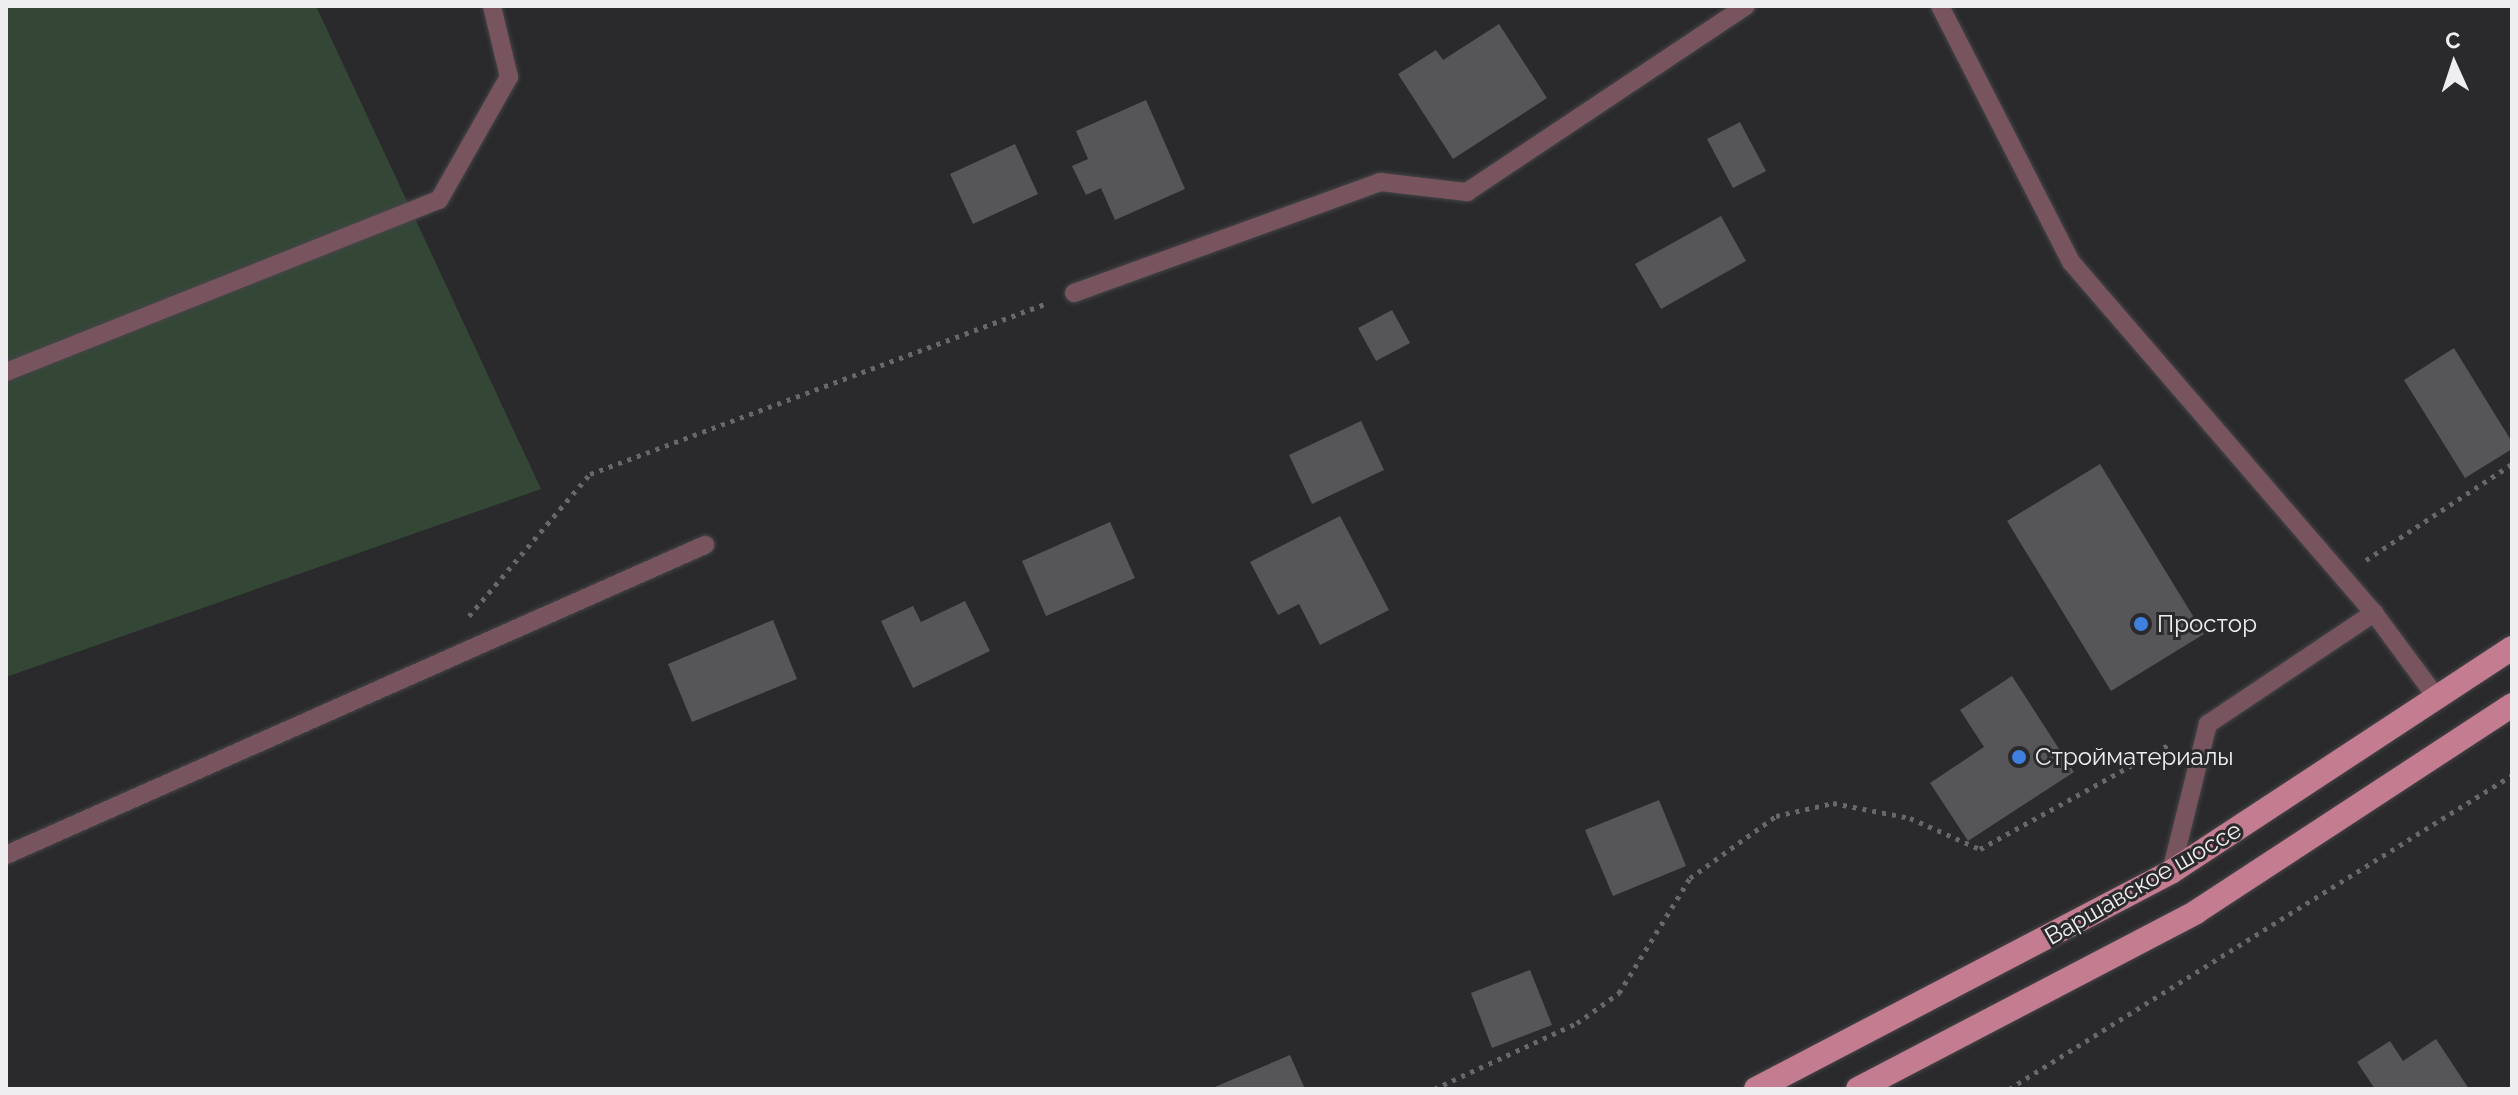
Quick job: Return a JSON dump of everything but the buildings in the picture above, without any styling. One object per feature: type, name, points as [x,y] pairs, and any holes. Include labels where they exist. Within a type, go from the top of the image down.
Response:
[{"type":"main road","name":"Варшавское шоссе","points":[[1756,1089],[2171,872],[2512,648]]},
{"type":"main road","name":"Варшавское шоссе","points":[[1858,1089],[2196,912],[2512,705]]},
{"type":"lane","points":[[6,372],[439,200],[509,77],[492,6]]},
{"type":"lane","points":[[1074,293],[1380,182],[1467,192],[1746,6]]},
{"type":"lane","points":[[1940,6],[2071,262],[2374,613],[2437,698]]},
{"type":"lane","points":[[6,855],[705,545]]},
{"type":"lane","points":[[2171,872],[2208,724],[2374,613]]},
{"type":"path","points":[[462,624],[590,474],[1074,293]]},
{"type":"path","points":[[2342,576],[2512,464]]},
{"type":"path","points":[[1434,1089],[1577,1023],[1619,993],[1690,878],[1776,816],[1833,803],[1910,818],[1980,849],[2208,724]]},
{"type":"path","points":[[2009,1089],[2512,775]]},
{"type":"green space","points":[[6,6],[316,6],[541,489],[6,677]]},
{"type":"place","name":"Простор","points":[[2141,624]]},
{"type":"place","name":"Стройматериалы","points":[[2019,757]]}]
